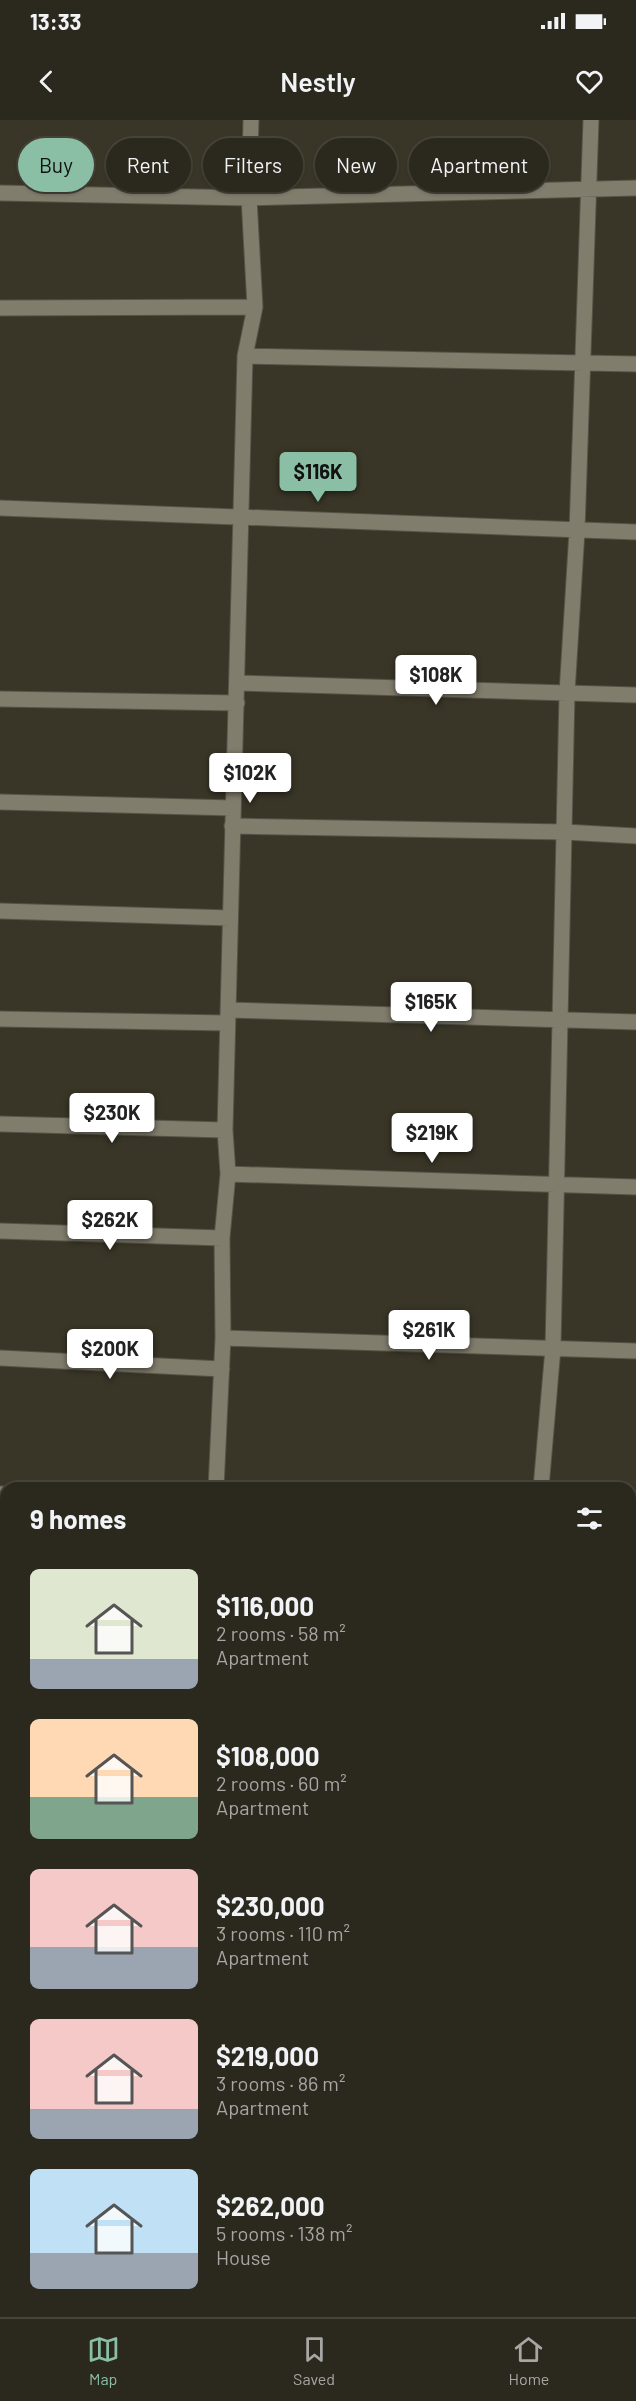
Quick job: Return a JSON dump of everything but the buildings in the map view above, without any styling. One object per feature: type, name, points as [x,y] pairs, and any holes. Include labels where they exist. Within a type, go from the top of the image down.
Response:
[{"type":"street","points":[[216,1482],[223,1338],[222,1238],[228,1174],[225,1130],[245,356],[255,307],[249,198],[251,120]]},
{"type":"street","points":[[542,1482],[553,1348],[567,693],[577,531],[591,120]]},
{"type":"street","points":[[0,193],[249,198],[636,188]]},
{"type":"street","points":[[0,308],[255,307]]},
{"type":"street","points":[[245,356],[583,365],[636,364]]},
{"type":"street","points":[[0,508],[636,532]]},
{"type":"street","points":[[238,683],[636,695]]},
{"type":"street","points":[[0,699],[237,702]]},
{"type":"street","points":[[0,802],[233,808]]},
{"type":"street","points":[[232,826],[565,832],[636,836]]},
{"type":"street","points":[[0,911],[230,918]]},
{"type":"street","points":[[0,1018],[228,1017],[636,1022]]},
{"type":"street","points":[[0,1124],[225,1130]]},
{"type":"street","points":[[228,1174],[636,1187]]},
{"type":"street","points":[[0,1231],[222,1238]]},
{"type":"street","points":[[223,1338],[636,1351]]},
{"type":"street","points":[[0,1358],[222,1369]]}]
